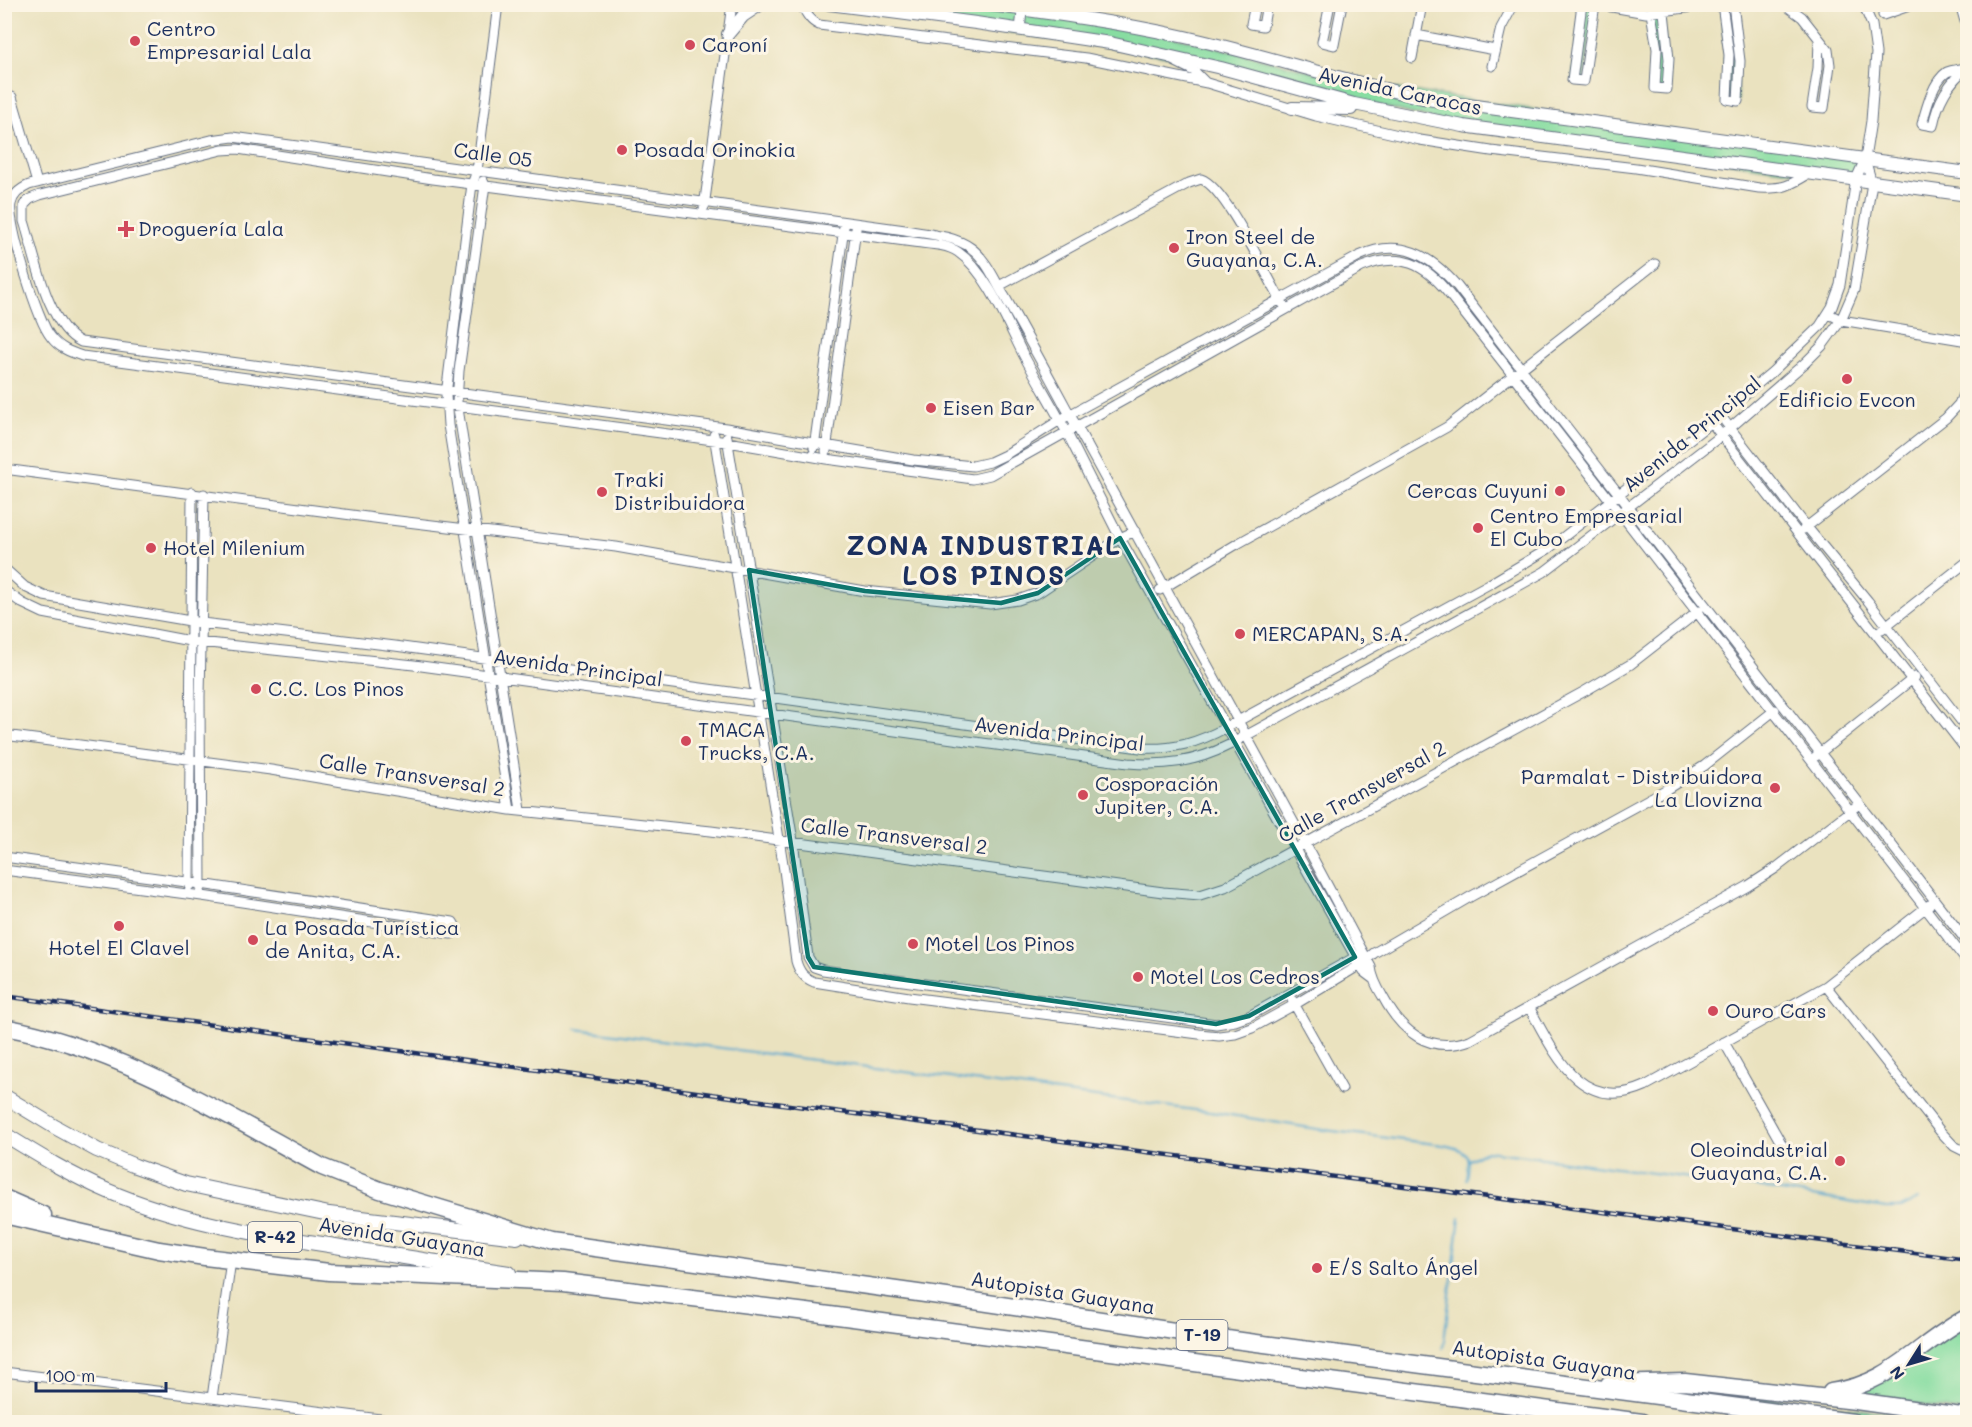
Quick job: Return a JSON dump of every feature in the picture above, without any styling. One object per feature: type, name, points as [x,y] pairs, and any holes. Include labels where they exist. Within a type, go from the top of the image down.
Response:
[{"type":"highway","name":"Autopista Guayana","points":[[4,1027],[24,1030],[69,1044],[152,1076],[322,1167],[348,1178],[428,1205],[552,1242],[961,1299],[1245,1342],[1853,1422]]},
{"type":"highway","points":[[4,1198],[106,1238]]},
{"type":"highway","points":[[4,1215],[159,1250],[329,1272],[563,1282]]},
{"type":"highway","name":"T-19","points":[[563,1282],[1642,1422]]},
{"type":"highway","points":[[1810,1395],[1852,1388],[1881,1377],[1968,1317]]},
{"type":"highway","points":[[1575,1386],[1632,1382],[1685,1382],[1810,1395],[1968,1416]]},
{"type":"main road","name":"Avenida Guayana","points":[[4,1096],[55,1127],[98,1149],[135,1166],[186,1184],[329,1214],[552,1242]]},
{"type":"main road","name":"Avenida Guayana","points":[[4,1134],[50,1162],[108,1191],[195,1221],[275,1237],[563,1282]]},
{"type":"street","points":[[498,4],[477,171],[472,184],[446,404],[510,810]]},
{"type":"street","points":[[704,214],[732,4]]},
{"type":"street","points":[[728,34],[743,15],[760,4]]},
{"type":"street","points":[[801,4],[808,16],[819,25],[1086,58],[1207,83],[1316,116],[1420,140],[1636,168],[1759,188],[1785,187],[1810,173]]},
{"type":"street","name":"Avenida Caracas","points":[[829,4],[1020,29],[1157,52],[1354,104],[1474,128],[1968,195]]},
{"type":"street","name":"Avenida Caracas","points":[[982,4],[1023,7],[1187,37],[1375,88],[1438,101],[1968,173]]},
{"type":"street","points":[[1255,4],[1251,24],[1263,26],[1267,4]]},
{"type":"street","points":[[1330,4],[1322,42],[1334,45],[1342,4]]},
{"type":"street","points":[[1412,58],[1422,4]]},
{"type":"street","points":[[1492,66],[1501,28],[1514,4]]},
{"type":"street","points":[[1582,4],[1572,80],[1584,81],[1595,4],[1657,10],[1717,4]]},
{"type":"street","points":[[1722,4],[1729,55],[1727,99],[1738,101],[1740,61],[1733,4]]},
{"type":"street","points":[[1784,4],[1802,17],[1828,50],[1830,58],[1824,108],[1812,107],[1818,68],[1819,40]]},
{"type":"street","points":[[1863,4],[1872,26],[1876,53],[1871,121],[1865,159],[1872,183]]},
{"type":"street","points":[[1883,15],[1915,4]]},
{"type":"street","points":[[1960,4],[1968,32]]},
{"type":"street","points":[[1020,29],[1023,7]]},
{"type":"street","points":[[1657,10],[1669,59],[1667,89],[1655,88],[1657,10]]},
{"type":"street","points":[[1416,35],[1495,51]]},
{"type":"street","points":[[1157,52],[1194,71],[1207,83]]},
{"type":"street","points":[[1966,68],[1944,94],[1937,107],[1933,126],[1922,124],[1928,102],[1947,72],[1966,68]]},
{"type":"street","points":[[12,97],[37,183]]},
{"type":"street","points":[[1292,108],[1389,111]]},
{"type":"street","name":"Calle 05","points":[[133,363],[82,356],[61,348],[49,335],[39,315],[11,221],[10,208],[14,195],[21,188],[37,183],[220,138],[251,140],[844,221],[945,237],[973,249],[988,267],[999,286]]},
{"type":"street","points":[[250,151],[251,140]]},
{"type":"street","name":"Calle 05","points":[[136,350],[81,342],[71,337],[61,325],[50,305],[24,221],[23,209],[26,202],[40,195],[222,150],[250,151],[472,184],[950,248],[966,260],[988,290],[1028,362]]},
{"type":"street","name":"Avenida Principal","points":[[4,568],[25,587],[44,596],[202,623],[485,658],[1152,748],[1171,748],[1203,739],[1227,727],[1516,569],[1548,549],[1720,415],[1802,345],[1829,314],[1843,274],[1856,179],[1865,159]]},
{"type":"street","points":[[108,165],[111,177]]},
{"type":"street","points":[[477,171],[485,185],[457,393],[522,810]]},
{"type":"street","points":[[1286,309],[1227,204],[1212,185],[1201,179],[1189,183],[999,286],[1305,843],[1364,958],[1364,972],[1372,978],[1390,1011],[1403,1027],[1419,1038],[1441,1045],[1461,1044],[1470,1040],[1748,886],[1776,868],[1859,804]]},
{"type":"street","name":"Avenida Principal","points":[[4,590],[22,603],[43,613],[190,641],[501,676],[1122,762],[1170,764],[1203,757],[1235,742],[1524,583],[1563,558],[1722,435],[1812,357],[1841,320],[1851,300],[1859,274],[1872,183]]},
{"type":"street","points":[[813,455],[844,221]]},
{"type":"street","points":[[826,459],[856,223]]},
{"type":"street","points":[[1968,943],[1465,297],[1431,260],[1413,252],[1390,248],[1374,250],[1359,256],[1060,420],[1005,455],[983,464],[947,464],[726,428],[136,350],[133,363],[715,440],[826,459],[966,478],[984,477],[1362,267],[1386,260],[1410,262],[1427,271],[1457,304],[1968,963]]},
{"type":"street","points":[[1153,594],[1421,443],[1458,419],[1655,264]]},
{"type":"street","points":[[1457,304],[1465,297]]},
{"type":"street","points":[[1829,314],[1841,320],[1968,341]]},
{"type":"street","points":[[1038,356],[1028,362],[1120,538],[1295,849],[1364,958]]},
{"type":"street","points":[[196,371],[197,358]]},
{"type":"street","points":[[1798,534],[1946,418],[1959,404],[1968,382]]},
{"type":"street","points":[[1720,415],[1966,726],[1954,735]]},
{"type":"street","points":[[1711,422],[1968,752]]},
{"type":"street","points":[[712,427],[780,840],[796,961],[801,973],[814,982],[1210,1036],[1243,1031],[1294,1005],[1364,958],[1470,897],[1667,789],[1704,766],[1782,705]]},
{"type":"street","points":[[726,428],[793,841],[808,957],[814,967]]},
{"type":"street","points":[[983,464],[984,477]]},
{"type":"street","points":[[4,469],[616,547],[866,591],[978,603],[1018,600],[1045,589],[1120,538],[1135,531]]},
{"type":"street","points":[[190,895],[192,492]]},
{"type":"street","points":[[202,896],[201,642],[204,494]]},
{"type":"street","points":[[1876,633],[1968,561]]},
{"type":"street","points":[[1516,569],[1524,583]]},
{"type":"street","points":[[1480,589],[1488,603]]},
{"type":"street","name":"Calle Transversal 2","points":[[4,735],[271,770],[510,810],[793,841],[1192,895],[1208,894],[1225,887],[1607,678],[1645,653],[1706,606]]},
{"type":"street","points":[[1810,761],[1922,672]]},
{"type":"street","points":[[497,734],[510,735]]},
{"type":"street","points":[[1152,748],[1152,764]]},
{"type":"street","points":[[1170,764],[1171,748]]},
{"type":"street","points":[[4,857],[453,922],[457,929],[451,933],[202,896],[4,870]]},
{"type":"street","points":[[20,872],[21,860]]},
{"type":"street","points":[[120,885],[121,873]]},
{"type":"street","points":[[1529,1007],[1571,1075],[1587,1086],[1604,1092],[1634,1091],[1826,986],[1935,901]]},
{"type":"street","points":[[801,973],[814,967],[1150,1016],[1222,1024],[1243,1019],[1364,958]]},
{"type":"street","points":[[864,990],[865,976]]},
{"type":"street","points":[[1826,986],[1940,1131],[1954,1146],[1968,1153]]},
{"type":"street","points":[[1289,994],[1342,1089]]},
{"type":"street","points":[[1055,1016],[1056,1002]]},
{"type":"street","points":[[1149,1028],[1150,1016]]},
{"type":"street","points":[[1209,1024],[1210,1036]]},
{"type":"street","points":[[1724,1042],[1785,1150]]},
{"type":"street","points":[[212,1398],[231,1260]]},
{"type":"street","points":[[4,1372],[404,1422]]},
{"type":"highlighted area","points":[[1120,538],[1355,957],[1249,1016],[1216,1024],[814,967],[808,957],[749,570],[865,591],[1001,603],[1038,593]]},
{"type":"green space","points":[[982,4],[1133,26],[1357,83],[1865,159],[1856,180],[1463,126],[1180,58],[828,5]]},
{"type":"green space","points":[[1582,5],[1594,5],[1584,81],[1572,80]]},
{"type":"green space","points":[[1722,5],[1733,5],[1738,101],[1727,99]]},
{"type":"green space","points":[[1663,12],[1667,89],[1655,88],[1652,13]]},
{"type":"green space","points":[[1967,1322],[1964,1372],[1967,1387],[1967,1413],[1853,1393]]},
{"type":"green space","points":[[1631,1382],[1967,1422],[1914,1422],[1618,1383]]},
{"type":"waterway","points":[[576,1029],[1218,1113],[1317,1129],[1443,1145],[1466,1154],[1468,1164],[1466,1179]]},
{"type":"waterway","points":[[1469,1160],[1487,1151],[1756,1187],[1886,1208],[1901,1208],[1918,1199]]},
{"type":"waterway","points":[[1443,1348],[1460,1217]]},
{"type":"railway","points":[[4,996],[826,1110],[1968,1260]]},
{"type":"place","name":"Centro Empresarial Lala","points":[[135,41]]},
{"type":"place","name":"Caroní","points":[[690,45]]},
{"type":"place","name":"Posada Orinokia","points":[[622,150]]},
{"type":"place","name":"Droguería Lala","points":[[126,229]]},
{"type":"place","name":"Iron Steel de Guayana, C.A.","points":[[1174,248]]},
{"type":"place","name":"Edificio Evcon","points":[[1847,379]]},
{"type":"place","name":"Eisen Bar","points":[[931,408]]},
{"type":"place","name":"Cercas Cuyuni","points":[[1560,491]]},
{"type":"place","name":"Traki Distribuidora","points":[[602,492]]},
{"type":"place","name":"Centro Empresarial El Cubo","points":[[1478,528]]},
{"type":"place","name":"Hotel Milenium","points":[[151,548]]},
{"type":"place","name":"MERCAPAN, S.A.","points":[[1240,634]]},
{"type":"place","name":"C.C. Los Pinos","points":[[256,689]]},
{"type":"place","name":"TMACA Trucks, C.A.","points":[[686,741]]},
{"type":"place","name":"Parmalat - Distribuidora La Llovizna","points":[[1775,788]]},
{"type":"place","name":"Cosporación Jupiter, C.A.","points":[[1083,795]]},
{"type":"place","name":"Hotel El Clavel","points":[[119,926]]},
{"type":"place","name":"La Posada Turística de Anita, C.A.","points":[[253,940]]},
{"type":"place","name":"Motel Los Pinos","points":[[913,944]]},
{"type":"place","name":"Motel Los Cedros","points":[[1138,977]]},
{"type":"place","name":"Ouro Cars","points":[[1713,1011]]},
{"type":"place","name":"Oleoindustrial Guayana, C.A.","points":[[1840,1161]]},
{"type":"place","name":"E/S Salto Ángel","points":[[1317,1268]]},
{"type":"district","name":"ZONA INDUSTRIAL LOS PINOS","points":[[984,561]]}]
